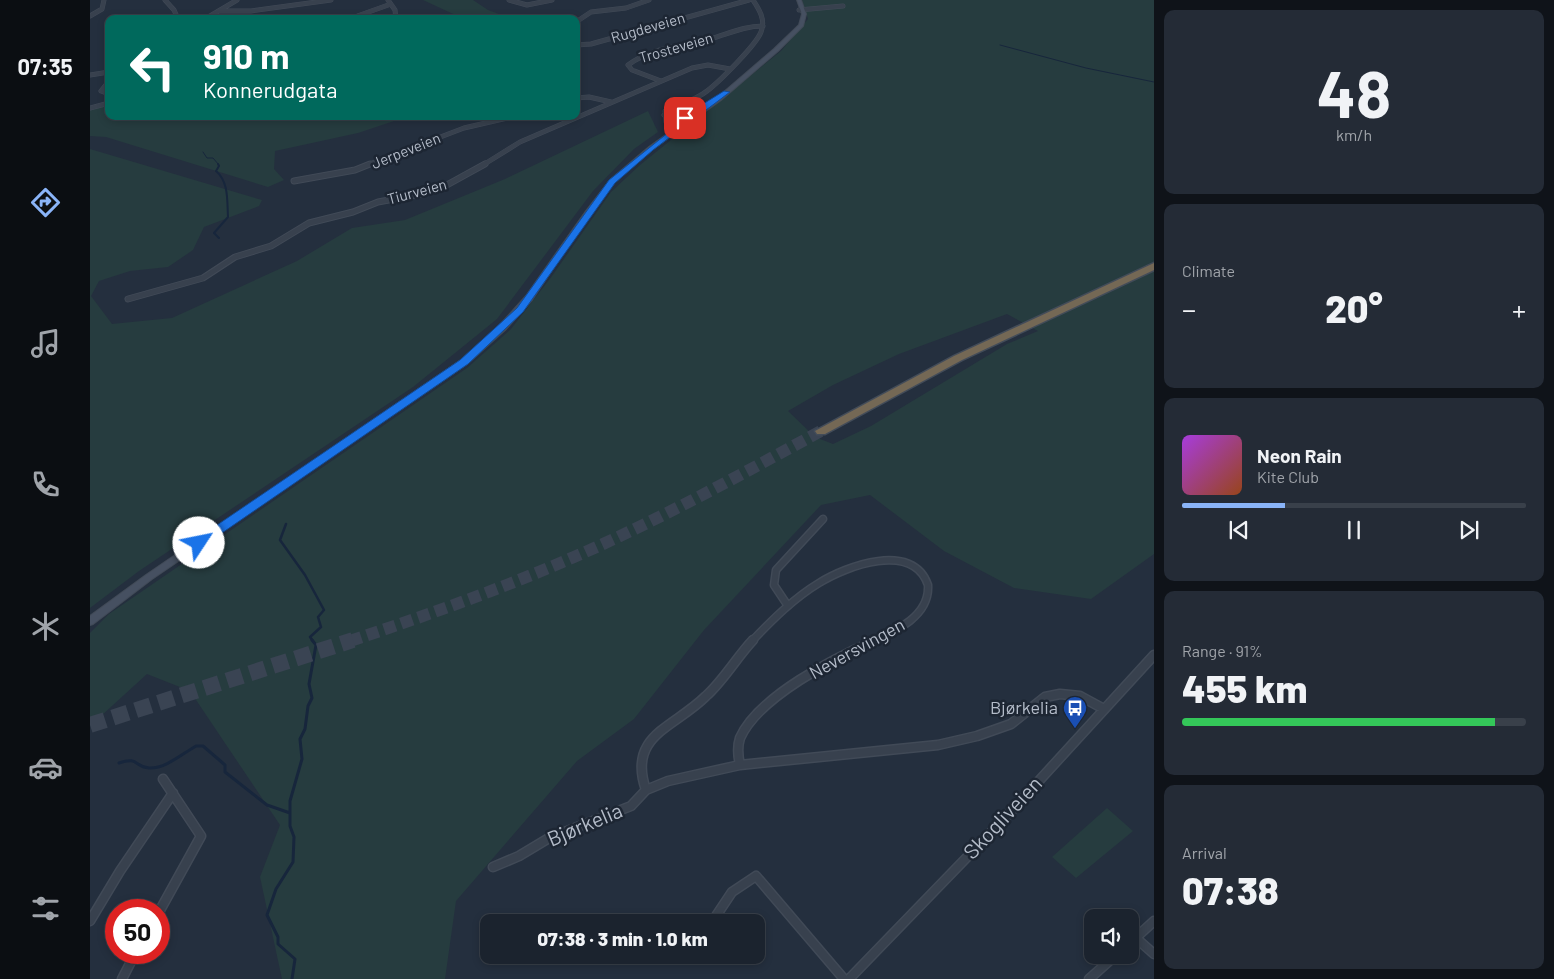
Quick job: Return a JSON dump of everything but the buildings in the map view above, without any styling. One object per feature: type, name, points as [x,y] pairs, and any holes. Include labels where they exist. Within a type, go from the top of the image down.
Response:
[{"type":"highway","points":[[821,431],[958,358],[1154,267]]},
{"type":"main road","points":[[795,0],[801,10]]},
{"type":"main road","points":[[90,621],[149,577],[464,362],[502,328],[525,304],[588,212],[612,181],[677,126],[726,92],[776,50],[794,31],[801,10],[799,0]]},
{"type":"street","points":[[90,16],[102,9],[104,0]]},
{"type":"street","points":[[165,0],[176,15]]},
{"type":"street","points":[[212,15],[237,0]]},
{"type":"street","points":[[219,11],[251,11],[331,0]]},
{"type":"street","points":[[388,0],[396,15]]},
{"type":"street","points":[[509,0],[527,5],[552,0]]},
{"type":"street","name":"Rugdeveien","points":[[580,16],[587,13],[627,8],[650,0]]},
{"type":"street","name":"Rugdeveien","points":[[580,45],[591,44],[749,0]]},
{"type":"street","points":[[677,126],[666,122],[664,115],[668,109],[706,92],[754,43],[762,26],[760,10],[753,0]]},
{"type":"street","points":[[360,15],[391,4]]},
{"type":"street","points":[[801,10],[843,6]]},
{"type":"street","name":"Trosteveien","points":[[661,81],[632,70],[628,65],[661,50],[713,38],[745,27],[762,26]]},
{"type":"street","name":"Tiurveien","points":[[580,116],[699,66],[730,69]]},
{"type":"street","points":[[90,75],[105,73]]},
{"type":"street","points":[[580,98],[593,97],[611,102]]},
{"type":"street","points":[[90,108],[105,104]]},
{"type":"street","name":"Jerpeveien","points":[[294,182],[355,170],[464,128],[499,120]]},
{"type":"street","name":"Tiurveien","points":[[128,299],[203,278],[235,258],[270,246],[309,223],[353,212],[378,202],[421,194],[445,186],[472,173],[520,142],[570,120]]},
{"type":"street","points":[[788,606],[774,585],[776,570],[823,519]]},
{"type":"street","name":"Neversvingen","points":[[646,790],[640,772],[641,756],[649,742],[707,696],[759,633],[809,589],[847,569],[868,562],[896,560],[911,564],[921,571],[927,581],[928,593],[924,604],[914,618],[820,668],[781,694],[756,717],[740,738],[737,752],[740,765]]},
{"type":"street","name":"Skogliveien","points":[[849,979],[1004,819],[1154,655]]},
{"type":"street","name":"Bjørkelia","points":[[493,867],[519,856],[549,838],[631,806],[646,790],[668,781],[740,765],[815,759],[954,742],[1011,724],[1045,698],[1060,694],[1080,696],[1104,709]]},
{"type":"street","points":[[163,779],[201,836],[166,899]]},
{"type":"street","points":[[90,921],[120,871],[173,793]]},
{"type":"street","points":[[717,914],[732,892],[756,876],[844,979]]},
{"type":"street","points":[[1139,935],[1154,921]]},
{"type":"street","points":[[1139,944],[1154,954]]},
{"type":"street","points":[[122,979],[130,964]]},
{"type":"street","points":[[1089,979],[1106,964]]},
{"type":"green space","points":[[423,0],[473,0],[488,10],[502,15],[455,15]]},
{"type":"green space","points":[[802,0],[1154,0],[1154,554],[1091,599],[1014,588],[944,551],[870,495],[821,505],[704,630],[634,719],[577,761],[456,901],[445,979],[282,979],[260,877],[280,825],[190,691],[147,674],[90,726],[90,633],[109,614],[467,368],[511,329],[552,276],[611,192],[640,165],[781,51],[808,19]],"holes":[[[1007,314],[1038,331],[1007,344],[871,426],[833,444],[815,437],[788,411],[833,385],[899,354]]]},
{"type":"green space","points":[[105,105],[105,120],[397,120],[358,133],[275,151],[274,169],[284,180],[268,187],[106,137],[90,136],[90,109]]},
{"type":"green space","points":[[648,111],[658,132],[634,149],[593,191],[497,319],[413,387],[139,571],[90,608],[90,149],[262,200],[259,206],[204,227],[193,250],[168,267],[130,271],[99,281],[91,296],[112,324],[172,318],[297,261],[352,228],[405,220],[505,179]]},
{"type":"green space","points":[[1107,808],[1133,831],[1076,878],[1052,857]]},
{"type":"waterway","points":[[1000,45],[1086,68],[1154,82]]},
{"type":"waterway","points":[[203,152],[207,158],[213,158],[219,165]]},
{"type":"waterway","points":[[218,164],[219,166],[216,171],[225,186],[228,217],[214,233],[219,238]]},
{"type":"waterway","points":[[286,524],[280,540],[305,575],[324,610],[318,617],[321,627],[310,637],[313,641]]},
{"type":"waterway","points":[[290,813],[290,801],[302,759],[300,739],[305,729],[308,706],[312,698],[309,684],[316,645],[312,640]]},
{"type":"waterway","points":[[119,763],[133,761],[144,767],[155,768],[167,764],[196,746],[203,746],[225,765],[225,772],[267,805],[290,813]]},
{"type":"waterway","points":[[290,813],[290,826],[294,837],[293,862],[276,889],[267,915],[278,937],[278,944],[295,959],[292,979]]},
{"type":"tunnel","points":[[352,640],[463,602],[606,543],[821,431]]},
{"type":"tunnel","points":[[90,725],[352,640]]},
{"type":"place","name":"Bjørkelia","points":[[1075,729]]},
{"type":"route","points":[[199,543],[434,385],[464,362],[520,310],[588,212],[612,181],[651,148],[705,110],[726,92],[685,118]]}]
